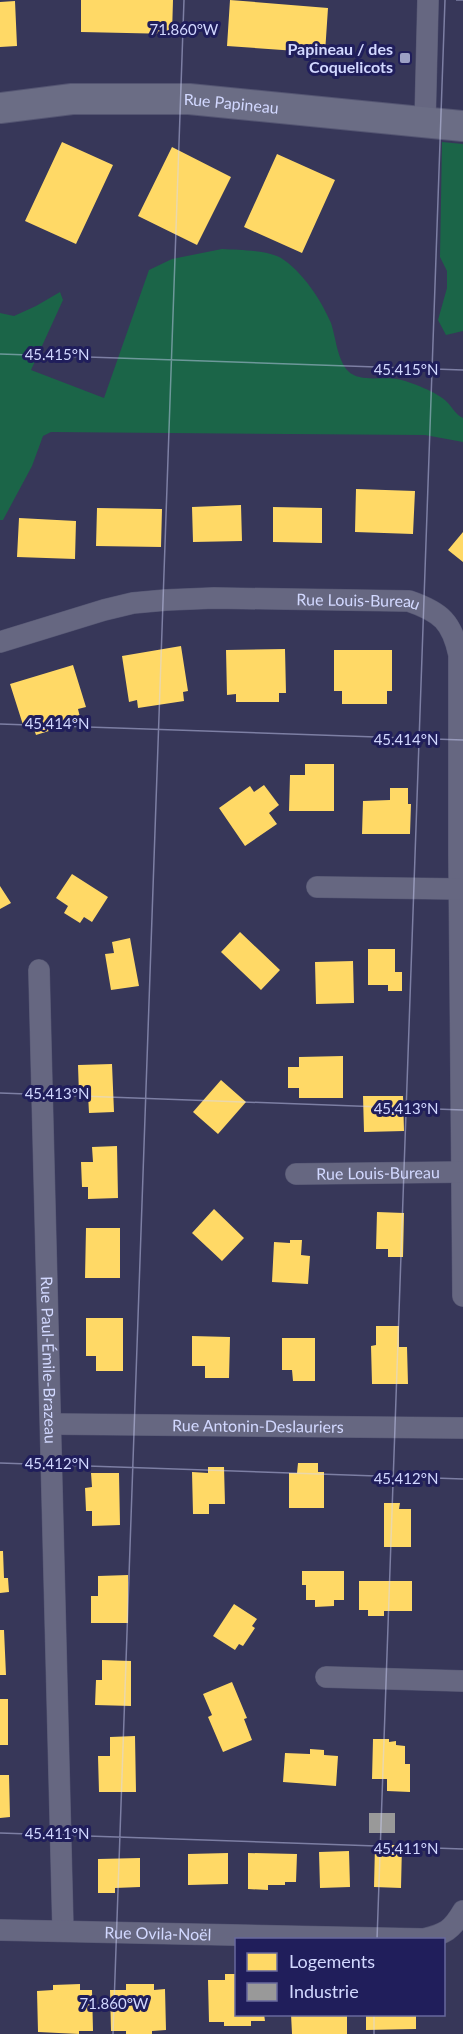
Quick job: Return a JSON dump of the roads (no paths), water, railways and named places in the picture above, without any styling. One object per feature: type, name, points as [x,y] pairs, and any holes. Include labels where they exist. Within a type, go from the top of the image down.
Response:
[{"type":"street","points":[[425,123],[428,0]]},
{"type":"street","name":"Rue Papineau","points":[[0,108],[72,99],[189,99],[463,126]]},
{"type":"street","name":"Rue Louis-Bureau","points":[[0,642],[104,610],[133,603],[166,600],[214,598],[409,602],[429,608],[443,619],[455,638],[459,655],[463,1296]]},
{"type":"street","points":[[317,887],[459,889]]},
{"type":"street","name":"Rue Paul-Émile-Brazeau","points":[[39,970],[63,1931]]},
{"type":"street","name":"Rue Louis-Bureau","points":[[296,1174],[462,1172]]},
{"type":"street","name":"Rue Antonin-Deslauriers","points":[[52,1424],[463,1428]]},
{"type":"street","points":[[326,1677],[463,1681]]},
{"type":"street","name":"Rue Ovila-Noël","points":[[428,1938],[442,1935],[459,1917]]},
{"type":"street","name":"Rue Ovila-Noël","points":[[0,1930],[379,1938]]},
{"type":"place","name":"Papineau / des Coquelicots","points":[[405,58]]}]
